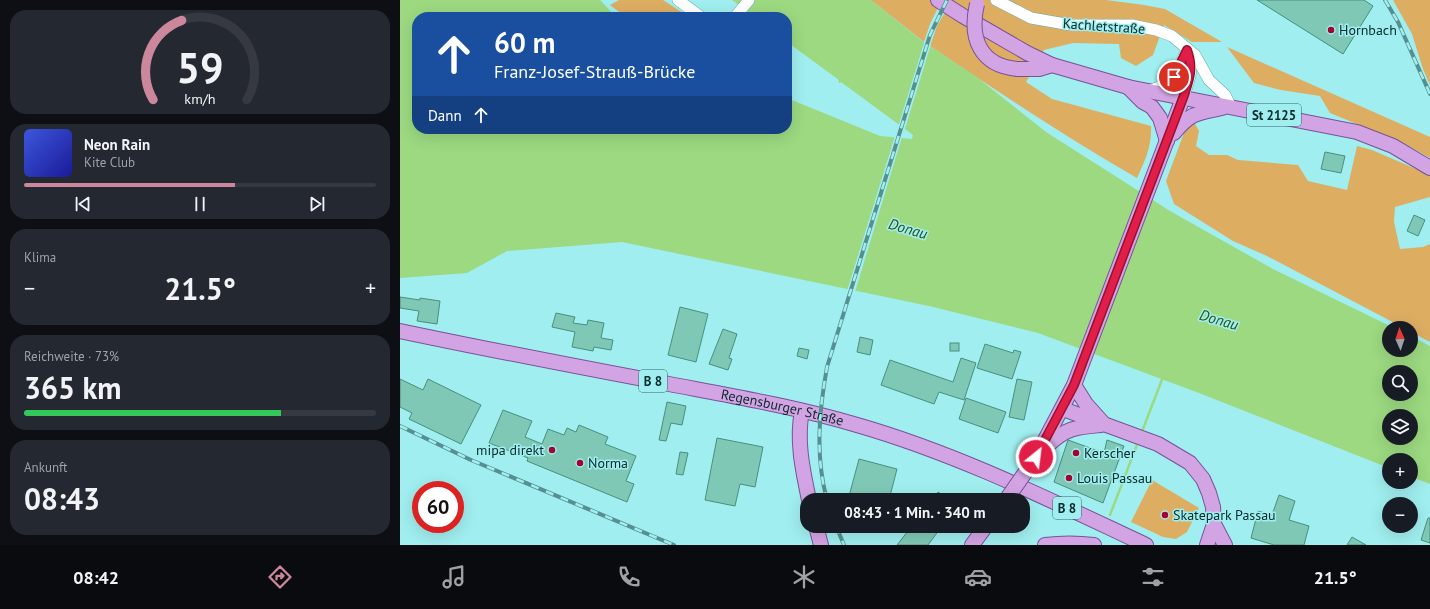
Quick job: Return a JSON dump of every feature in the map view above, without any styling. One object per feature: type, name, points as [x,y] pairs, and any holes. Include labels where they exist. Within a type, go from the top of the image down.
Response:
[{"type":"main road","name":"St 2125","points":[[938,0],[1027,53],[1052,65],[1128,87],[1357,132],[1393,146],[1430,168]]},
{"type":"main road","points":[[978,2],[974,18],[975,37],[983,54],[993,62],[1008,68],[1040,69],[1052,65]]},
{"type":"main road","points":[[1128,87],[1143,102],[1152,107],[1160,118],[1167,141]]},
{"type":"main road","points":[[1011,493],[1036,457],[1063,409],[1074,385],[1183,98]]},
{"type":"main road","points":[[1167,141],[1185,120],[1200,112],[1231,107]]},
{"type":"main road","name":"Regensburger Straße","points":[[400,331],[511,355],[750,400],[857,425],[904,440],[988,471],[1146,545]]},
{"type":"main road","points":[[1074,385],[1086,404],[1104,424]]},
{"type":"main road","points":[[1063,409],[1158,444],[1190,463],[1203,479],[1213,507],[1214,524],[1207,545]]},
{"type":"main road","points":[[802,411],[800,421],[800,440],[803,471],[808,493]]},
{"type":"main road","points":[[1036,457],[1057,436],[1076,427],[1104,424]]},
{"type":"main road","points":[[1214,524],[1225,545]]},
{"type":"main road","points":[[818,533],[821,545]]},
{"type":"main road","points":[[972,545],[981,533]]},
{"type":"main road","points":[[1045,545],[1094,545]]},
{"type":"street","points":[[678,0],[695,12]]},
{"type":"street","points":[[740,12],[749,0]]},
{"type":"street","name":"Kachletstraße","points":[[996,0],[1031,18],[1071,26],[1132,26],[1156,30],[1172,36],[1195,55],[1209,80],[1225,95],[1231,107]]},
{"type":"street","points":[[1149,91],[1166,84],[1174,77],[1186,49]]},
{"type":"street","points":[[1183,98],[1189,81],[1191,67],[1186,49]]},
{"type":"shaded area","points":[[619,0],[663,0],[681,12],[619,12],[610,5]]},
{"type":"shaded area","points":[[871,0],[942,0],[930,24],[924,42]]},
{"type":"shaded area","points":[[952,0],[1106,0],[1144,5],[1165,9],[1222,42],[1192,42],[1164,25],[1153,55],[1136,66],[1121,58],[1119,44],[1073,43],[1044,50],[1026,82],[1052,99],[1151,126],[1149,147],[1137,178],[1032,114],[930,46],[937,26]]},
{"type":"shaded area","points":[[1393,0],[1430,0],[1430,85],[1423,69],[1412,34]]},
{"type":"shaded area","points":[[1227,47],[1430,137],[1430,158],[1405,144],[1330,113],[1320,96],[1281,90],[1254,83]]},
{"type":"shaded area","points":[[1194,122],[1199,131],[1196,146],[1209,155],[1227,155],[1238,160],[1298,165],[1308,181],[1347,190],[1357,146],[1372,150],[1430,175],[1430,197],[1395,207],[1394,222],[1400,249],[1423,247],[1430,244],[1430,342],[1418,336],[1418,321],[1391,321],[1267,256],[1233,241],[1174,204],[1166,181],[1184,133]]},
{"type":"shaded area","name":"Skatepark Passau","points":[[1152,480],[1199,508],[1187,532],[1176,539],[1163,537],[1131,522]]},
{"type":"water","name":"Donau","points":[[400,0],[600,0],[611,12],[412,12],[412,134],[792,134],[792,100],[880,136],[912,139],[913,135],[841,82],[838,82],[839,80],[792,46],[792,12],[748,12],[732,0],[871,0],[922,41],[974,75],[1046,132],[1170,211],[1273,269],[1382,322],[1382,357],[1418,357],[1418,340],[1430,346],[1430,484],[1418,480],[1418,453],[1382,453],[1382,465],[1199,393],[1038,333],[929,306],[622,242],[507,251],[467,273],[400,278]]},
{"type":"pier","points":[[925,40],[931,44],[904,132],[898,127]]},
{"type":"pier","points":[[895,136],[902,137],[855,292],[847,291]]},
{"type":"building","name":"Hornbach","points":[[1257,0],[1364,0],[1373,6],[1343,54]]},
{"type":"building","points":[[1325,152],[1345,156],[1341,173],[1321,169]]},
{"type":"building","points":[[1414,215],[1425,220],[1418,236],[1407,231]]},
{"type":"building","points":[[400,297],[440,301],[437,324],[417,321],[419,311],[400,308]]},
{"type":"building","points":[[680,307],[708,314],[696,362],[668,355]]},
{"type":"building","points":[[556,313],[575,317],[573,323],[587,325],[588,320],[604,323],[601,338],[613,340],[611,350],[594,347],[593,351],[572,347],[575,332],[552,327]]},
{"type":"building","points":[[723,329],[737,334],[729,358],[732,359],[728,370],[709,364]]},
{"type":"building","points":[[860,337],[873,340],[870,355],[857,352]]},
{"type":"building","points":[[950,343],[959,343],[959,351],[950,351]]},
{"type":"building","points":[[985,344],[1013,353],[1014,350],[1021,352],[1012,379],[977,368]]},
{"type":"building","points":[[799,348],[809,350],[807,359],[797,356]]},
{"type":"building","points":[[961,358],[976,363],[964,400],[939,392],[934,404],[881,385],[890,360],[953,382]]},
{"type":"building","points":[[400,379],[423,390],[428,379],[481,405],[461,444],[409,419],[412,413],[400,407]]},
{"type":"building","points":[[1017,379],[1032,382],[1024,420],[1009,417]]},
{"type":"building","points":[[966,398],[1006,412],[998,433],[959,419]]},
{"type":"building","points":[[667,402],[686,406],[682,425],[671,423],[666,441],[659,440]]},
{"type":"building","points":[[503,410],[532,421],[525,437],[542,444],[548,429],[564,435],[567,428],[576,432],[579,425],[608,437],[605,444],[636,456],[626,481],[634,484],[627,502],[527,461],[528,458],[489,443]]},
{"type":"building","points":[[717,438],[763,447],[755,487],[740,484],[735,506],[705,500]]},
{"type":"building","points":[[1068,440],[1104,453],[1107,440],[1124,446],[1103,503],[1054,482]]},
{"type":"building","points":[[680,452],[688,453],[683,475],[676,474]]},
{"type":"building","points":[[859,459],[897,469],[891,493],[850,493]]},
{"type":"building","points":[[1279,495],[1295,501],[1289,520],[1309,526],[1304,545],[1274,545],[1251,538],[1258,511],[1272,515]]},
{"type":"building","points":[[1428,518],[1430,518],[1430,543],[1421,540]]},
{"type":"building","points":[[906,533],[937,533],[928,545],[897,545]]},
{"type":"building","points":[[1352,537],[1366,545],[1347,545]]},
{"type":"waterway","points":[[1141,434],[1163,377]]},
{"type":"waterway","points":[[1110,515],[1138,442]]},
{"type":"railway","points":[[825,493],[821,467],[820,417],[827,367],[930,35],[947,0]]},
{"type":"railway","points":[[1385,0],[1398,22],[1430,94]]},
{"type":"railway","points":[[400,426],[471,460],[674,545]]},
{"type":"railway","points":[[839,533],[844,545]]},
{"type":"place","name":"Hornbach","points":[[1331,30]]},
{"type":"place","name":"mipa direkt","points":[[552,450]]},
{"type":"place","name":"Kerscher","points":[[1076,453]]},
{"type":"place","name":"Norma","points":[[580,463]]},
{"type":"place","name":"Louis Passau","points":[[1069,478]]},
{"type":"place","name":"Skatepark Passau","points":[[1165,515]]},
{"type":"route","points":[[1036,457],[1063,409],[1074,385],[1183,98],[1189,81],[1191,67],[1187,50],[1174,77]]}]
